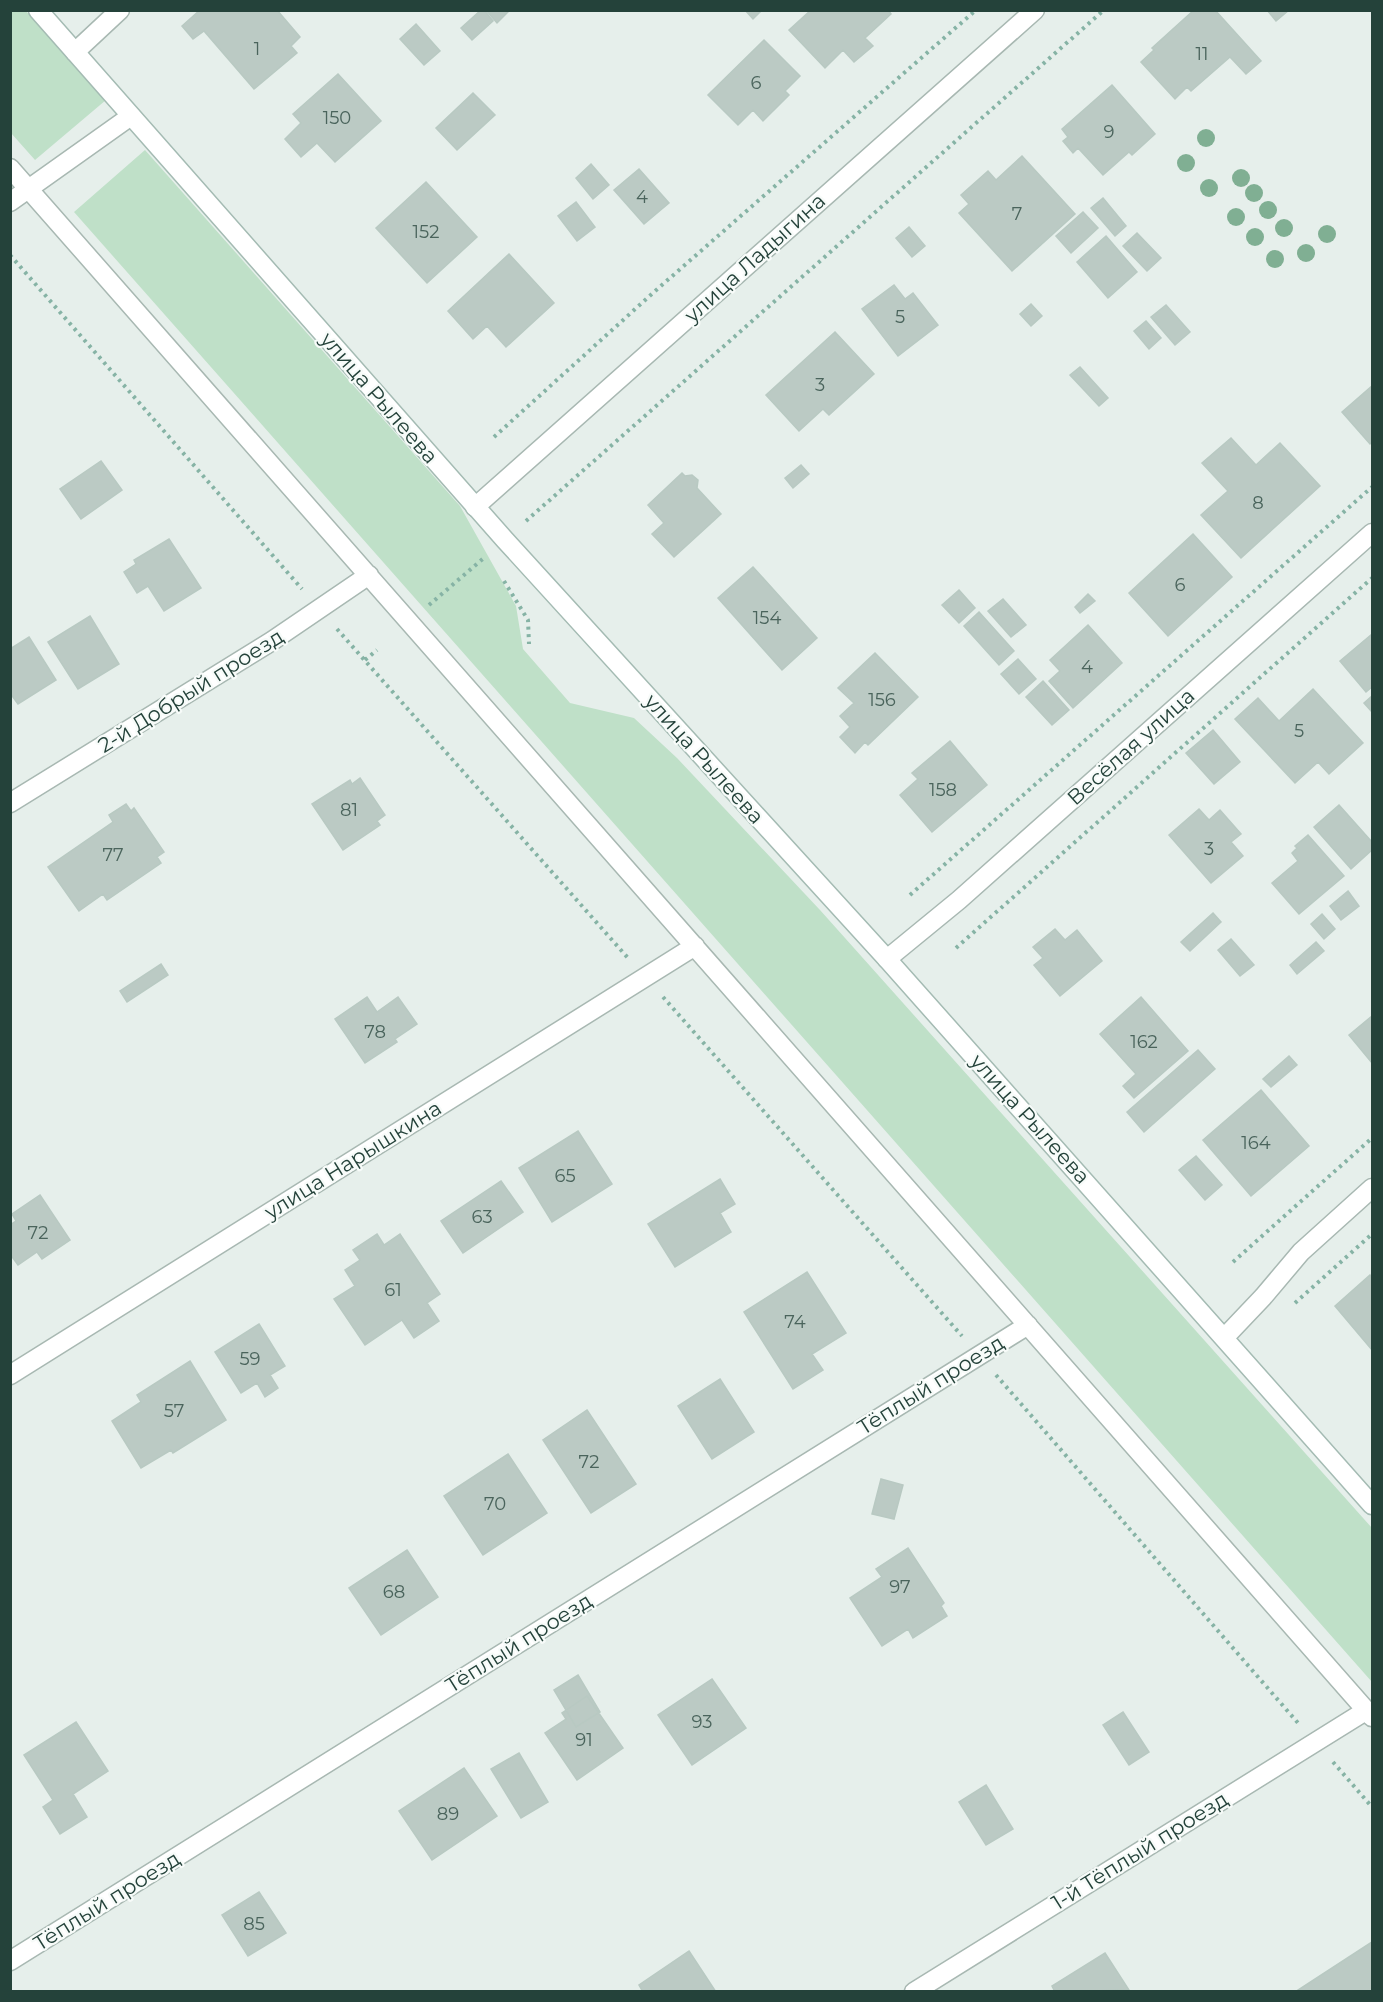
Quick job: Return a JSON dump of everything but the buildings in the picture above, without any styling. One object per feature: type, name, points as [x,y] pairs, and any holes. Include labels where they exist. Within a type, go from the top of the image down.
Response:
[{"type":"street","name":"улица Рылеева","points":[[38,10],[475,507],[887,959],[1372,1505]]},
{"type":"street","points":[[75,52],[120,10]]},
{"type":"street","name":"улица Ладыгина","points":[[475,507],[1035,10]]},
{"type":"street","points":[[10,202],[131,116]]},
{"type":"street","points":[[10,168],[1370,1713]]},
{"type":"street","name":"Весёлая улица","points":[[887,959],[959,900],[1372,533]]},
{"type":"street","name":"2-й Добрый проезд","points":[[10,803],[272,641],[369,576]]},
{"type":"street","name":"улица Нарышкина","points":[[10,1375],[695,946]]},
{"type":"street","points":[[1225,1337],[1263,1297],[1301,1251],[1372,1188]]},
{"type":"street","name":"Тёплый проезд","points":[[10,1961],[1028,1325]]},
{"type":"street","name":"1-й Тёплый проезд","points":[[914,1992],[1315,1742],[1370,1713]]},
{"type":"path","points":[[494,437],[654,292],[976,10]]},
{"type":"path","points":[[526,521],[1104,10]]},
{"type":"path","points":[[10,255],[319,609],[979,1355],[1372,1807]]},
{"type":"path","points":[[910,895],[1372,487]]},
{"type":"path","points":[[428,606],[488,554]]},
{"type":"path","points":[[500,573],[528,620],[529,644]]},
{"type":"path","points":[[956,948],[1372,578]]},
{"type":"path","points":[[365,660],[377,650]]},
{"type":"path","points":[[1233,1262],[1372,1138]]},
{"type":"path","points":[[1289,1309],[1372,1234]]},
{"type":"green space","points":[[10,11],[26,11],[106,100],[35,160],[11,133]]},
{"type":"green space","points":[[145,150],[460,506],[516,606],[523,649],[570,703],[634,718],[677,758],[820,910],[1372,1528],[1372,1682],[74,212]]}]
